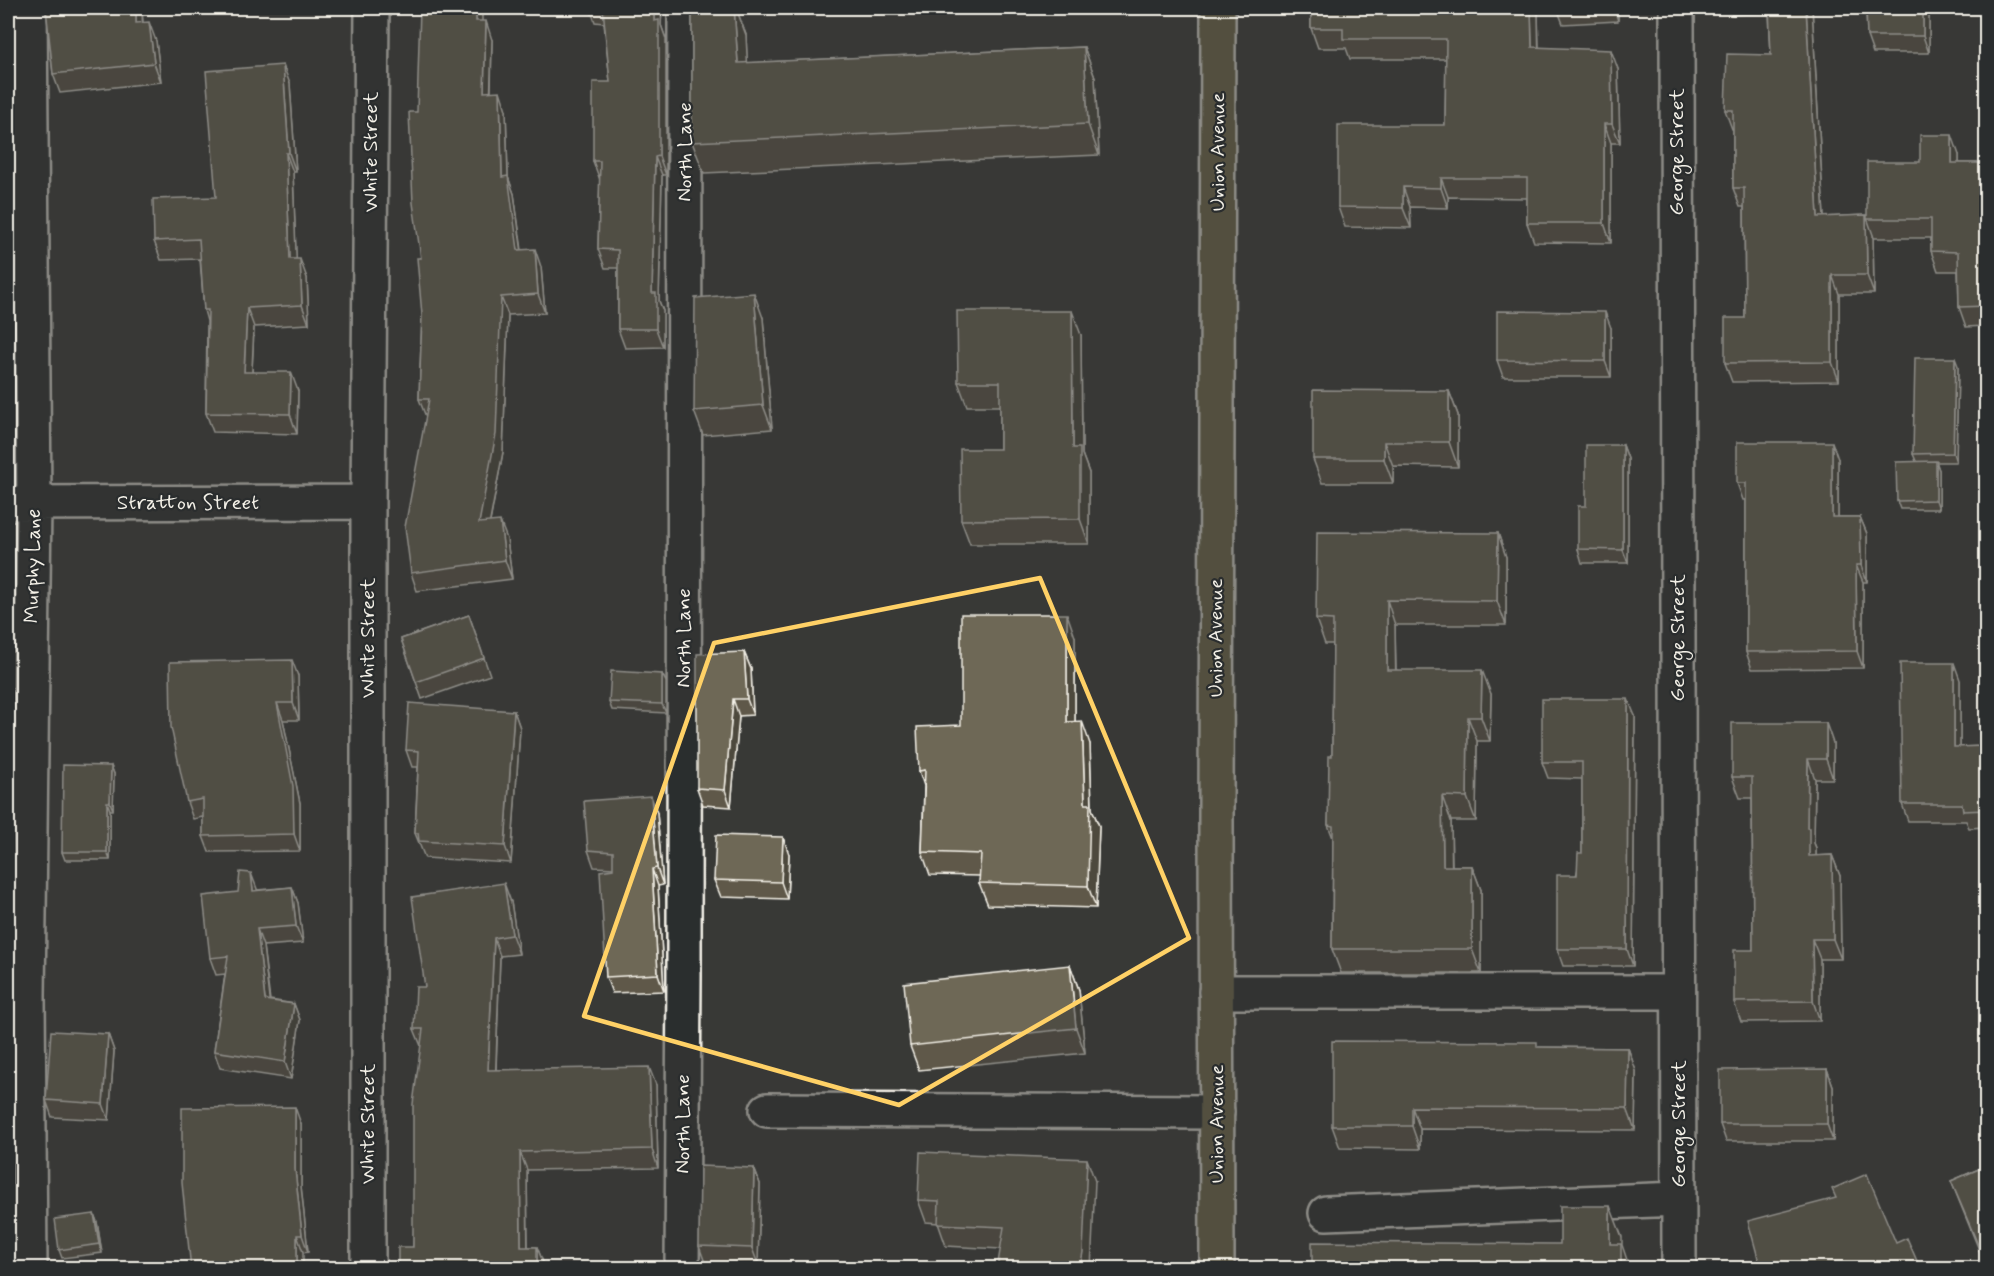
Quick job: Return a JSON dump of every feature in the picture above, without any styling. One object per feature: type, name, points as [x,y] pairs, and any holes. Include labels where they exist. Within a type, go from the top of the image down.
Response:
[{"type":"main road","name":"Union Avenue","points":[[1217,1269],[1218,8]]},
{"type":"street","name":"Murphy Lane","points":[[30,8],[21,503],[30,1269]]},
{"type":"street","name":"White Street","points":[[368,1269],[368,502],[372,8]]},
{"type":"street","name":"North Lane","points":[[682,1269],[685,8]]},
{"type":"street","name":"George Street","points":[[1677,8],[1679,1269]]},
{"type":"street","name":"Stratton Street","points":[[21,503],[368,502]]},
{"type":"street","points":[[1216,992],[1678,992]]},
{"type":"street","points":[[766,1110],[1217,1112]]},
{"type":"street","points":[[1326,1213],[1679,1199]]},
{"type":"highlighted area","points":[[1040,578],[1189,938],[899,1105],[584,1016],[714,643]]},
{"type":"building","points":[[46,8],[136,8],[136,23],[149,22],[154,63],[53,74]]},
{"type":"building","points":[[420,8],[476,8],[476,21],[486,21],[484,92],[500,91],[502,177],[508,176],[518,250],[535,249],[538,294],[501,297],[496,434],[479,523],[500,521],[505,560],[411,573],[405,527],[429,399],[419,399],[422,315],[417,258],[421,258],[413,203],[409,112],[417,112]]},
{"type":"building","points":[[603,8],[654,8],[654,21],[659,20],[659,156],[655,157],[652,293],[656,293],[656,329],[618,329],[618,250],[598,249],[600,161],[593,161],[593,82],[610,82]]},
{"type":"building","points":[[692,8],[734,8],[738,63],[1084,47],[1088,124],[692,142]]},
{"type":"building","points":[[1311,8],[1531,8],[1532,47],[1611,50],[1612,124],[1604,124],[1604,223],[1527,223],[1527,178],[1441,178],[1441,188],[1403,187],[1403,208],[1338,207],[1338,125],[1445,125],[1446,39],[1343,39],[1343,28],[1311,28]]},
{"type":"building","points":[[1769,8],[1806,8],[1818,217],[1866,215],[1867,275],[1832,275],[1832,362],[1725,363],[1725,318],[1745,318],[1744,188],[1733,188],[1733,110],[1725,110],[1727,54],[1771,55]]},
{"type":"building","points":[[1866,8],[1923,8],[1923,36],[1867,36]]},
{"type":"building","points":[[283,65],[289,153],[286,153],[290,259],[300,259],[302,305],[247,308],[244,372],[291,372],[290,414],[206,413],[208,310],[204,310],[199,239],[154,241],[153,199],[216,197],[206,71]]},
{"type":"building","points":[[1920,135],[1952,135],[1952,163],[1986,163],[1986,306],[1959,307],[1958,252],[1931,251],[1931,219],[1867,219],[1867,162],[1920,162]]},
{"type":"building","points":[[754,293],[763,405],[694,411],[695,298]]},
{"type":"building","points":[[957,311],[1072,311],[1073,448],[1080,448],[1080,519],[961,520],[960,449],[1000,449],[1000,382],[958,382]]},
{"type":"building","points":[[1497,311],[1605,312],[1605,361],[1497,360]]},
{"type":"building","points":[[1915,358],[1955,358],[1953,453],[1913,454]]},
{"type":"building","points":[[1313,390],[1449,391],[1449,442],[1384,442],[1384,459],[1313,459]]},
{"type":"building","points":[[1737,442],[1832,442],[1832,517],[1860,517],[1861,565],[1856,565],[1857,651],[1746,652],[1746,483],[1737,483]]},
{"type":"building","points":[[1586,445],[1623,445],[1623,550],[1578,549],[1578,506],[1586,506]]},
{"type":"building","points":[[1936,461],[1936,500],[1897,501],[1896,462]]},
{"type":"building","points":[[1317,532],[1498,533],[1497,601],[1387,600],[1387,670],[1482,670],[1481,717],[1468,717],[1467,797],[1442,796],[1443,866],[1472,866],[1472,949],[1332,949],[1333,826],[1328,825],[1329,756],[1332,756],[1333,620],[1316,619]]},
{"type":"building","points":[[961,614],[1067,614],[1067,722],[1082,721],[1085,804],[1090,804],[1088,886],[979,883],[981,854],[922,852],[925,770],[919,771],[917,727],[961,725]]},
{"type":"building","points":[[469,615],[484,658],[416,682],[401,639]]},
{"type":"building","points":[[744,652],[747,699],[733,699],[725,790],[697,788],[697,654]]},
{"type":"building","points":[[292,660],[293,703],[277,703],[293,786],[294,834],[203,836],[203,799],[187,802],[171,727],[170,662]]},
{"type":"building","points":[[1900,663],[1954,663],[1954,747],[1986,746],[1986,810],[1963,811],[1962,804],[1902,804]]},
{"type":"building","points":[[611,671],[662,674],[662,704],[609,702]]},
{"type":"building","points":[[1542,699],[1628,699],[1627,949],[1557,949],[1557,875],[1577,875],[1578,853],[1582,853],[1582,762],[1542,762]]},
{"type":"building","points":[[409,703],[514,711],[505,846],[419,841],[418,833],[415,833],[419,751],[406,750]]},
{"type":"building","points":[[1732,723],[1826,723],[1826,759],[1808,759],[1807,828],[1809,828],[1809,856],[1832,855],[1833,939],[1812,939],[1813,1001],[1734,1002],[1734,950],[1753,950],[1752,777],[1732,777]]},
{"type":"building","points":[[63,765],[111,766],[110,802],[107,802],[107,852],[62,852]]},
{"type":"building","points":[[651,796],[657,868],[652,869],[658,974],[606,977],[600,871],[613,869],[613,852],[588,850],[584,801]]},
{"type":"building","points":[[716,835],[783,837],[781,882],[714,880]]},
{"type":"building","points":[[240,872],[251,873],[253,891],[292,887],[296,926],[257,929],[265,1000],[294,1004],[285,1062],[214,1051],[228,956],[210,958],[203,896],[238,892]]},
{"type":"building","points":[[504,883],[512,935],[494,938],[488,1070],[649,1067],[652,1149],[520,1152],[521,1247],[537,1247],[537,1269],[398,1269],[398,1247],[413,1247],[413,1104],[423,1029],[414,1029],[416,987],[425,987],[412,897]]},
{"type":"building","points":[[1070,965],[1076,1028],[910,1046],[904,983]]},
{"type":"building","points":[[51,1031],[108,1034],[103,1104],[46,1100]]},
{"type":"building","points":[[1332,1041],[1537,1042],[1537,1047],[1628,1048],[1627,1108],[1412,1107],[1412,1126],[1332,1126]]},
{"type":"building","points":[[1827,1069],[1827,1124],[1720,1124],[1720,1070]]},
{"type":"building","points":[[295,1107],[295,1169],[302,1235],[297,1235],[297,1269],[191,1269],[182,1183],[182,1108]]},
{"type":"building","points":[[920,1152],[1087,1159],[1083,1252],[1080,1269],[997,1269],[1004,1227],[938,1224],[939,1201],[918,1200]]},
{"type":"building","points":[[700,1166],[754,1168],[752,1248],[699,1246]]},
{"type":"building","points":[[1986,1166],[1986,1261],[1985,1261],[1951,1181]]},
{"type":"building","points":[[1867,1174],[1896,1243],[1907,1238],[1920,1268],[1761,1269],[1748,1221],[1836,1198],[1832,1189]]},
{"type":"building","points":[[1560,1206],[1610,1206],[1610,1244],[1621,1244],[1621,1269],[1312,1269],[1312,1242],[1560,1244]]},
{"type":"building","points":[[94,1214],[99,1244],[59,1250],[55,1219]]}]
